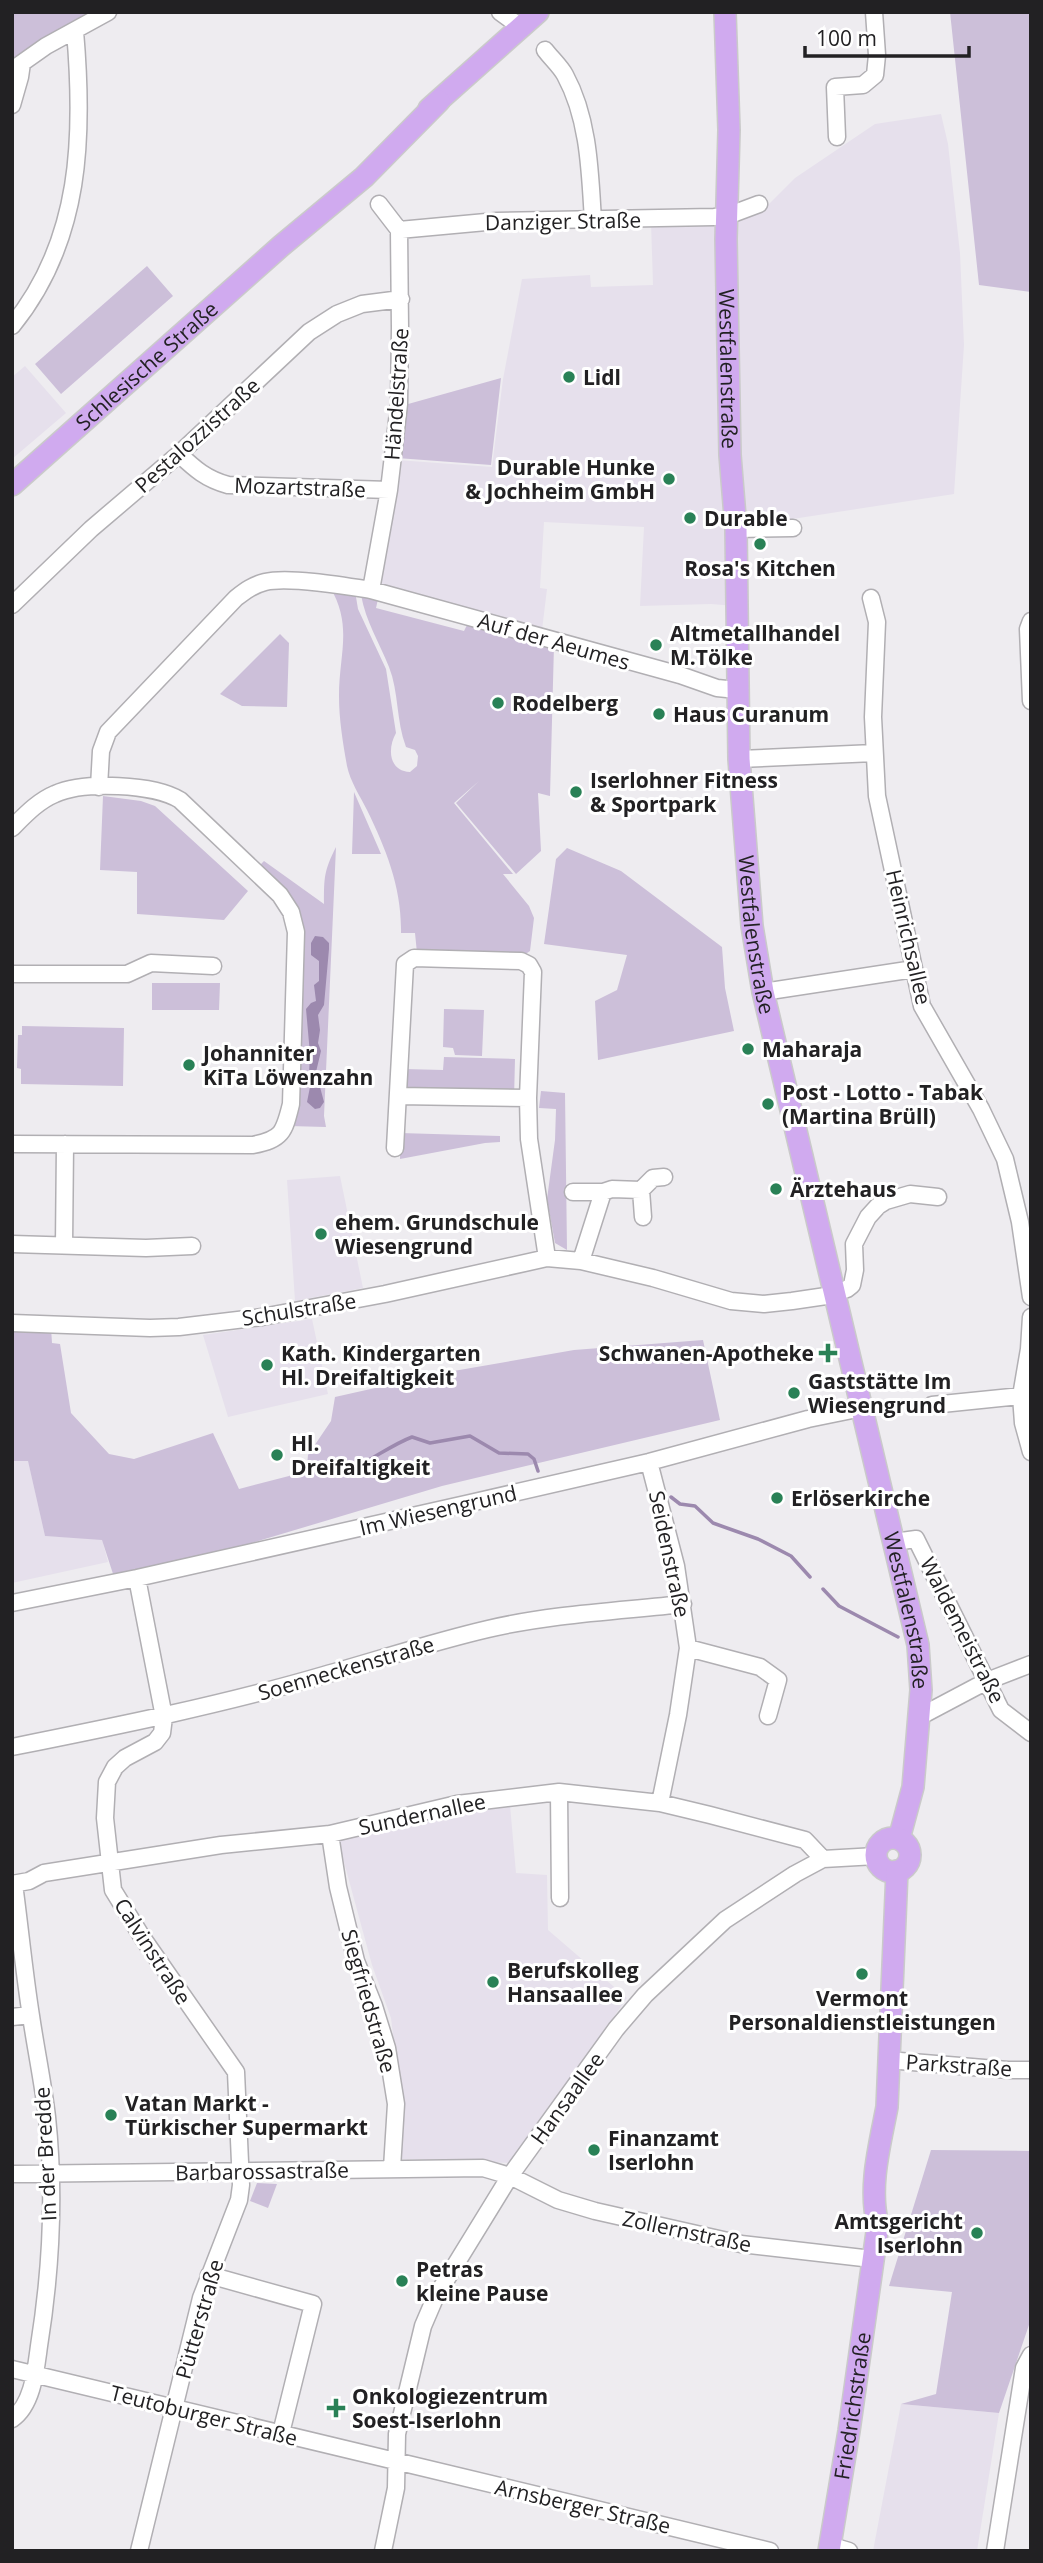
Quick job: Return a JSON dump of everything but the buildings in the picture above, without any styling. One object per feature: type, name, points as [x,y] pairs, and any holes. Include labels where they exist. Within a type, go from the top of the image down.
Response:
[{"type":"main road","name":"Schlesische Straße","points":[[12,485],[281,246],[356,169],[439,101],[538,12]]},
{"type":"main road","name":"Westfalenstraße","points":[[725,12],[729,131],[727,216],[730,455],[736,529],[739,760],[750,904],[763,992],[918,1645],[921,1690],[913,1787],[899,1839]]},
{"type":"main road","points":[[888,1839],[899,1839],[907,1846],[909,1856],[906,1866],[897,1871],[883,1868],[876,1856],[879,1845],[888,1839]]},
{"type":"main road","points":[[888,2060],[897,1871]]},
{"type":"main road","name":"Friedrichstraße","points":[[830,2551],[859,2367],[872,2259],[866,2223],[873,2208],[887,2107],[888,2060]]},
{"type":"street","points":[[12,105],[20,77],[17,66],[108,12]]},
{"type":"street","points":[[500,12],[522,28]]},
{"type":"street","points":[[837,138],[835,87],[863,85],[875,75],[877,55],[873,12]]},
{"type":"street","points":[[12,326],[35,295],[61,236],[70,208],[80,128],[75,31]]},
{"type":"street","points":[[544,50],[565,75],[581,117],[589,154],[593,221]]},
{"type":"street","points":[[379,204],[400,230]]},
{"type":"street","name":"Danziger Straße","points":[[400,230],[497,221],[727,216],[759,204]]},
{"type":"street","name":"Händelstraße","points":[[371,590],[389,490],[399,404],[400,230]]},
{"type":"street","name":"Pestalozzistraße","points":[[12,605],[91,529],[179,454],[309,332],[337,314],[362,304],[401,299]]},
{"type":"street","name":"Mozartstraße","points":[[179,454],[212,481],[228,485],[389,490]]},
{"type":"street","points":[[736,529],[793,528]]},
{"type":"street","name":"Auf der Aeumes","points":[[99,787],[101,751],[108,732],[236,598],[251,586],[268,581],[371,590],[680,675],[718,688],[737,690]]},
{"type":"street","name":"Heinrichsallee","points":[[871,598],[877,622],[873,680],[877,796],[922,1006],[981,1109],[1005,1160],[1020,1222],[1031,1297]]},
{"type":"street","points":[[1031,621],[1028,629],[1031,700]]},
{"type":"street","points":[[739,760],[874,753]]},
{"type":"street","points":[[12,828],[34,806],[53,794],[73,789],[99,787],[168,793],[180,800],[280,895],[291,912],[296,932],[291,1104],[285,1126],[273,1141],[253,1145],[12,1144]]},
{"type":"street","points":[[395,1148],[405,964],[414,958],[521,961],[529,965],[533,972],[529,1139],[547,1258]]},
{"type":"street","points":[[12,974],[127,974],[150,963],[213,966]]},
{"type":"street","points":[[763,992],[914,969]]},
{"type":"street","points":[[398,1096],[528,1098]]},
{"type":"street","points":[[64,1245],[65,1144]]},
{"type":"street","points":[[573,1192],[641,1190],[653,1178],[664,1177]]},
{"type":"street","points":[[641,1190],[643,1217]]},
{"type":"street","points":[[581,1261],[603,1192]]},
{"type":"street","points":[[835,1293],[852,1285],[855,1270],[854,1244],[868,1217],[878,1206],[910,1194],[938,1197]]},
{"type":"street","points":[[12,1244],[133,1248],[192,1246]]},
{"type":"street","name":"Schulstraße","points":[[12,1323],[150,1328],[262,1317],[385,1294],[547,1258],[581,1261],[653,1278],[730,1301],[764,1304],[835,1293]]},
{"type":"street","points":[[1031,1317],[1021,1396],[1023,1423],[1031,1452]]},
{"type":"street","points":[[932,1405],[1021,1396]]},
{"type":"street","name":"Im Wiesengrund","points":[[12,1603],[137,1578],[649,1462],[707,1444],[862,1408]]},
{"type":"street","name":"Seidenstraße","points":[[649,1462],[683,1604],[688,1648],[660,1803]]},
{"type":"street","name":"Waldemeistraße","points":[[894,1542],[916,1539],[932,1566],[1002,1710],[1031,1733]]},
{"type":"street","points":[[137,1578],[164,1717]]},
{"type":"street","name":"Soenneckenstraße","points":[[12,1747],[164,1717],[323,1676],[401,1651],[490,1628],[683,1604]]},
{"type":"street","name":"Seidenstraße","points":[[688,1648],[760,1667],[778,1680],[768,1716]]},
{"type":"street","points":[[919,1717],[987,1681],[1031,1664]]},
{"type":"street","name":"Calvinstraße","points":[[164,1717],[162,1733],[155,1742],[125,1758],[107,1782],[105,1818],[113,1890],[142,1937],[236,2072],[240,2171]]},
{"type":"street","points":[[559,1792],[560,1898]]},
{"type":"street","name":"Sundernallee","points":[[13,1884],[29,1881],[44,1873],[221,1844],[330,1834],[457,1804],[559,1792],[660,1803],[804,1840],[822,1859]]},
{"type":"street","name":"Siegfriedstraße","points":[[330,1834],[338,1887],[356,1961],[387,2048],[396,2104],[392,2168]]},
{"type":"street","name":"Hansaallee","points":[[383,2551],[396,2488],[401,2417],[426,2319],[435,2298],[510,2176],[616,2029],[669,1969],[725,1920],[822,1859],[876,1856]]},
{"type":"street","name":"In der Bredde","points":[[12,2419],[18,2415],[25,2403],[35,2374],[48,2279],[50,2174],[47,2117],[13,1884]]},
{"type":"street","points":[[12,2017],[30,2015]]},
{"type":"street","name":"Parkstraße","points":[[888,2060],[1031,2070]]},
{"type":"street","name":"Barbarossastraße","points":[[12,2174],[483,2168],[510,2176]]},
{"type":"street","name":"Pütterstraße","points":[[139,2551],[209,2275],[239,2200],[240,2171]]},
{"type":"street","name":"Zollernstraße","points":[[510,2176],[558,2200],[595,2211],[741,2244],[872,2259]]},
{"type":"street","points":[[209,2275],[313,2304],[281,2433]]},
{"type":"street","points":[[995,2551],[1025,2404],[1024,2368],[1031,2355]]},
{"type":"street","name":"Teutoburger Straße","points":[[12,2369],[396,2461]]},
{"type":"street","name":"Arnsberger Straße","points":[[396,2461],[770,2551]]},
{"type":"street","points":[[837,2551],[839,2548],[849,2551]]},
{"type":"shaded area","points":[[12,12],[97,12],[12,66]]},
{"type":"shaded area","points":[[950,12],[1031,12],[1031,292],[979,285]]},
{"type":"shaded area","points":[[941,114],[948,144],[960,253],[964,345],[954,494],[747,526],[735,606],[640,606],[644,527],[544,522],[540,588],[547,589],[542,630],[381,588],[397,460],[492,467],[503,379],[522,279],[590,275],[591,287],[653,285],[651,222],[763,210],[795,178],[875,124]]},
{"type":"shaded area","points":[[147,266],[173,296],[61,394],[35,364]]},
{"type":"shaded area","points":[[25,366],[66,413],[12,459],[12,377]]},
{"type":"shaded area","points":[[501,378],[491,465],[397,458],[401,406]]},
{"type":"shaded area","points":[[330,587],[355,591],[358,609],[386,669],[396,733],[391,746],[392,758],[403,771],[410,772],[417,766],[418,756],[415,750],[406,747],[392,677],[369,623],[361,595],[378,599],[376,608],[464,631],[468,623],[554,645],[550,796],[538,793],[541,851],[516,874],[456,803],[479,781],[454,803],[513,874],[503,874],[529,906],[534,918],[530,951],[524,955],[417,953],[415,933],[401,933],[399,900],[392,869],[347,766],[339,705],[343,628],[337,601]]},
{"type":"shaded area","points":[[280,634],[289,643],[287,707],[242,706],[220,694]]},
{"type":"shaded area","points":[[354,792],[381,854],[352,854]]},
{"type":"shaded area","points":[[103,796],[141,801],[155,806],[248,891],[224,920],[137,914],[137,872],[100,870]]},
{"type":"shaded area","points":[[336,847],[324,1116],[326,1127],[289,1126],[289,907],[257,868],[264,861],[324,904],[326,874]]},
{"type":"shaded area","points":[[567,848],[621,871],[722,947],[725,988],[734,1031],[598,1060],[595,1001],[617,990],[627,955],[544,944],[556,859]]},
{"type":"shaded area","points":[[315,936],[323,937],[329,943],[329,949],[324,1005],[318,1015],[318,1043],[321,1051],[316,1072],[324,1102],[320,1108],[315,1109],[307,1102],[311,1082],[306,1009],[316,1001],[314,985],[319,981],[319,961],[311,955],[311,943]]},
{"type":"shaded area","points":[[152,983],[220,983],[219,1010],[152,1010]]},
{"type":"shaded area","points":[[444,1009],[484,1010],[482,1056],[455,1055],[453,1048],[443,1047]]},
{"type":"shaded area","points":[[22,1026],[124,1028],[123,1086],[21,1084],[21,1069],[17,1068],[18,1035],[22,1035]]},
{"type":"shaded area","points":[[444,1057],[515,1059],[514,1099],[401,1095],[404,1069],[443,1070]]},
{"type":"shaded area","points":[[541,1091],[565,1093],[567,1250],[555,1243],[547,1199],[556,1109],[539,1108]]},
{"type":"shaded area","points":[[400,1133],[500,1136],[500,1142],[400,1159]]},
{"type":"shaded area","name":"ehem. Grundschule Wiesengrund","points":[[340,1176],[363,1288],[295,1301],[287,1180]]},
{"type":"shaded area","name":"Kath. Kindergarten Hl. Dreifaltigkeit","points":[[312,1319],[328,1394],[228,1417],[203,1335]]},
{"type":"shaded area","points":[[12,1327],[51,1328],[52,1343],[60,1344],[71,1413],[109,1454],[134,1459],[213,1433],[239,1489],[289,1476],[307,1466],[308,1455],[331,1421],[335,1397],[442,1373],[574,1350],[703,1340],[720,1420],[442,1486],[158,1571],[115,1580],[102,1540],[45,1536],[28,1461],[12,1461]]},
{"type":"shaded area","points":[[28,1460],[45,1536],[102,1539],[108,1562],[12,1583],[12,1461]]},
{"type":"shaded area","name":"Berufskolleg Hansaallee","points":[[510,1805],[516,1873],[547,1875],[548,1930],[627,1998],[510,2163],[399,2159],[401,2101],[391,2018],[372,1965],[338,1840]]},
{"type":"shaded area","points":[[931,2150],[1031,2151],[1031,2319],[999,2413],[901,2404],[936,2394],[952,2292],[889,2286]]},
{"type":"shaded area","points":[[257,2183],[277,2184],[268,2208],[250,2201]]},
{"type":"shaded area","points":[[901,2404],[999,2413],[977,2551],[873,2551]]},
{"type":"waterway","points":[[340,1472],[358,1466],[412,1437],[430,1443],[470,1436],[499,1453],[528,1454],[534,1459],[538,1471]]},
{"type":"waterway","points":[[671,1497],[680,1504],[695,1506],[713,1523],[758,1539],[791,1556],[810,1577]]},
{"type":"waterway","points":[[823,1589],[839,1606],[898,1637]]},
{"type":"place","name":"Lidl","points":[[569,377]]},
{"type":"place","name":"Durable Hunke & Jochheim GmbH","points":[[669,479]]},
{"type":"place","name":"Durable","points":[[690,518]]},
{"type":"place","name":"Rosa's Kitchen","points":[[760,544]]},
{"type":"place","name":"Altmetallhandel M.Tölke","points":[[656,645]]},
{"type":"place","name":"Rodelberg","points":[[498,703]]},
{"type":"place","name":"Haus Curanum","points":[[659,714]]},
{"type":"place","name":"Iserlohner Fitness & Sportpark","points":[[576,792]]},
{"type":"place","name":"Maharaja","points":[[748,1049]]},
{"type":"place","name":"Johanniter KiTa Löwenzahn","points":[[189,1065]]},
{"type":"place","name":"Post - Lotto - Tabak (Martina Brüll)","points":[[768,1104]]},
{"type":"place","name":"Ärztehaus","points":[[776,1189]]},
{"type":"place","name":"ehem. Grundschule Wiesengrund","points":[[321,1234]]},
{"type":"place","name":"Schwanen-Apotheke","points":[[828,1353]]},
{"type":"place","name":"Kath. Kindergarten Hl. Dreifaltigkeit","points":[[267,1365]]},
{"type":"place","name":"Gaststätte Im Wiesengrund","points":[[794,1393]]},
{"type":"place","name":"Hl. Dreifaltigkeit","points":[[277,1455]]},
{"type":"place","name":"Erlöserkirche","points":[[777,1498]]},
{"type":"place","name":"Vermont Personaldienstleistungen","points":[[862,1974]]},
{"type":"place","name":"Berufskolleg Hansaallee","points":[[493,1982]]},
{"type":"place","name":"Vatan Markt - Türkischer Supermarkt","points":[[111,2115]]},
{"type":"place","name":"Finanzamt Iserlohn","points":[[594,2150]]},
{"type":"place","name":"Amtsgericht Iserlohn","points":[[977,2233]]},
{"type":"place","name":"Petras kleine Pause","points":[[402,2281]]},
{"type":"place","name":"Onkologiezentrum Soest-Iserlohn","points":[[336,2408]]}]
